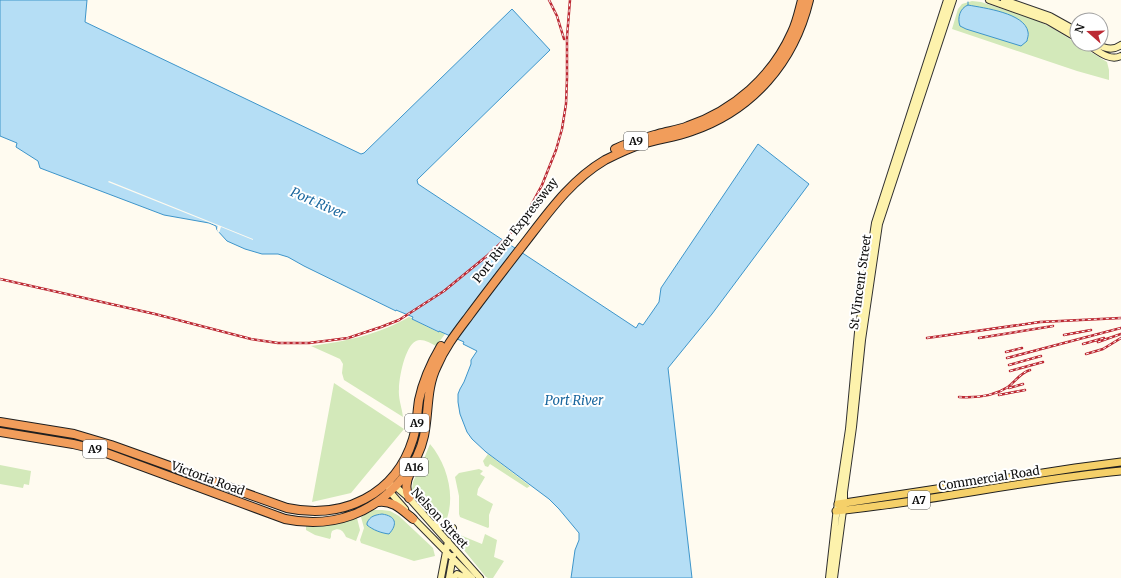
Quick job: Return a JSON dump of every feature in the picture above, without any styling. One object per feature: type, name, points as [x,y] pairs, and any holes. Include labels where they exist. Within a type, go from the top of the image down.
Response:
[{"type":"highway","name":"Port River Expressway","points":[[546,213],[559,192],[580,171],[602,156],[625,144],[687,127],[709,118],[744,95],[771,69],[780,55],[792,32],[802,0]]},
{"type":"highway","name":"Port River Expressway","points":[[395,487],[408,472],[421,447],[424,436],[429,392],[436,360],[443,342],[546,213],[584,174],[604,161],[625,150],[641,144],[708,125],[725,116],[748,100],[775,73],[787,56],[797,37],[809,0]]},
{"type":"highway","name":"Port River Expressway","points":[[387,483],[399,467],[410,448],[416,427],[422,390],[428,370],[436,360]]},
{"type":"highway","name":"A9","points":[[0,422],[74,434]]},
{"type":"highway","name":"Victoria Road","points":[[0,432],[73,444],[98,450],[269,514],[294,521],[315,522],[340,519],[361,512],[378,502],[395,487]]},
{"type":"highway","name":"Victoria Road","points":[[74,434],[112,445],[287,508],[304,511],[328,511],[351,505],[370,496],[387,483]]},
{"type":"highway","points":[[73,444],[74,434]]},
{"type":"highway","name":"A16","points":[[408,498],[406,488],[407,481],[423,448],[424,436]]},
{"type":"highway","name":"A16","points":[[378,502],[386,501],[395,505],[413,519]]},
{"type":"main road","points":[[989,0],[1048,21],[1069,33]]},
{"type":"main road","points":[[1004,0],[1050,16],[1069,27]]},
{"type":"main road","name":"St Vincent Street","points":[[834,578],[858,332],[875,223],[949,2]]},
{"type":"main road","points":[[1109,49],[1116,48],[1121,45]]},
{"type":"main road","points":[[1101,52],[1109,57],[1115,58],[1121,56]]},
{"type":"main road","name":"Commercial Road","points":[[1050,476],[1075,468],[1121,462]]},
{"type":"main road","name":"Commercial Road","points":[[840,507],[1050,476],[1121,471]]},
{"type":"main road","name":"Nelson Street","points":[[387,483],[395,487],[408,498],[480,578]]},
{"type":"main road","name":"Nelson Street","points":[[395,487],[413,519],[472,578]]},
{"type":"main road","name":"St Vincent Street","points":[[829,578],[840,507]]},
{"type":"main road","points":[[432,523],[450,529],[452,528]]},
{"type":"main road","points":[[441,578],[448,542]]},
{"type":"main road","points":[[449,578],[454,548]]},
{"type":"main road","points":[[453,578],[457,574],[466,578]]},
{"type":"green space","points":[[972,1],[981,2],[1036,20],[1052,28],[1069,39],[1069,52],[1091,52],[1107,62],[1109,80],[1077,71],[952,29],[958,9],[962,4]]},
{"type":"green space","points":[[409,317],[445,334],[436,346],[426,341],[418,340],[412,344],[409,349],[401,370],[399,384],[399,396],[403,417],[344,380],[342,373],[343,364],[340,359],[311,346],[337,342],[373,333]]},
{"type":"green space","points":[[334,383],[404,429],[351,493],[312,502]]},
{"type":"green space","points":[[430,444],[441,461],[448,481],[450,501],[446,521],[417,498],[412,490],[413,482]]},
{"type":"green space","points":[[488,454],[530,486],[527,488],[490,464],[488,467],[485,466],[483,461]]},
{"type":"green space","points":[[0,465],[31,471],[29,485],[24,484],[23,488],[0,484]]},
{"type":"green space","points":[[479,469],[483,471],[480,474],[485,477],[478,489],[477,495],[493,504],[489,515],[488,528],[460,517],[459,514],[459,496],[455,477],[459,473]]},
{"type":"green space","points":[[373,510],[390,511],[399,516],[433,548],[435,556],[414,561],[361,543],[360,540],[364,528],[361,517]]},
{"type":"green space","points":[[357,518],[360,530],[356,541],[346,537],[339,529],[332,531],[330,539],[315,535],[306,530],[306,526],[332,524]]},
{"type":"green space","points":[[485,534],[497,540],[494,557],[504,561],[493,578],[486,577],[459,544],[460,535],[482,544]]},
{"type":"water","name":"Port River","points":[[0,0],[87,0],[85,22],[361,154],[364,153],[512,9],[550,50],[417,180],[418,184],[636,328],[639,323],[643,325],[659,302],[661,288],[758,144],[809,184],[712,314],[668,368],[692,578],[571,578],[575,550],[579,540],[579,533],[549,499],[486,452],[467,432],[460,414],[458,394],[471,364],[471,360],[477,351],[463,344],[464,342],[412,319],[413,317],[396,311],[288,257],[278,254],[262,254],[245,249],[227,241],[217,230],[216,226],[209,223],[164,215],[40,168],[38,161],[16,147],[17,143],[0,136]]},
{"type":"water","points":[[968,5],[1003,12],[1020,20],[1028,32],[1027,41],[1021,46],[960,26],[959,20],[961,11]]},
{"type":"water","points":[[382,514],[387,515],[394,521],[394,527],[389,534],[377,531],[367,525],[371,517]]},
{"type":"pier","points":[[109,181],[253,240],[221,227],[219,233],[217,230],[218,226],[108,182]]},
{"type":"railway","points":[[549,0],[557,16],[564,39]]},
{"type":"railway","points":[[0,279],[155,314],[251,339],[278,343],[309,343],[348,338],[399,320],[444,291],[502,242],[513,231],[529,209],[542,185],[556,150],[562,129],[566,104],[567,37],[570,0]]},
{"type":"railway","points":[[927,338],[1040,322],[1121,318]]},
{"type":"railway","points":[[979,338],[1053,326]]},
{"type":"railway","points":[[1007,358],[1121,328]]},
{"type":"railway","points":[[1064,335],[1091,330]]},
{"type":"railway","points":[[1098,342],[1121,334]]},
{"type":"railway","points":[[1083,344],[1104,338]]},
{"type":"railway","points":[[1086,354],[1103,349],[1121,338]]},
{"type":"railway","points":[[1006,352],[1022,348]]},
{"type":"railway","points":[[1009,365],[1041,356]]},
{"type":"railway","points":[[1010,371],[1043,362]]},
{"type":"railway","points":[[959,397],[978,397],[1003,390],[1021,375],[1030,370]]},
{"type":"railway","points":[[1009,388],[1023,384]]},
{"type":"railway","points":[[999,395],[1025,390]]}]
